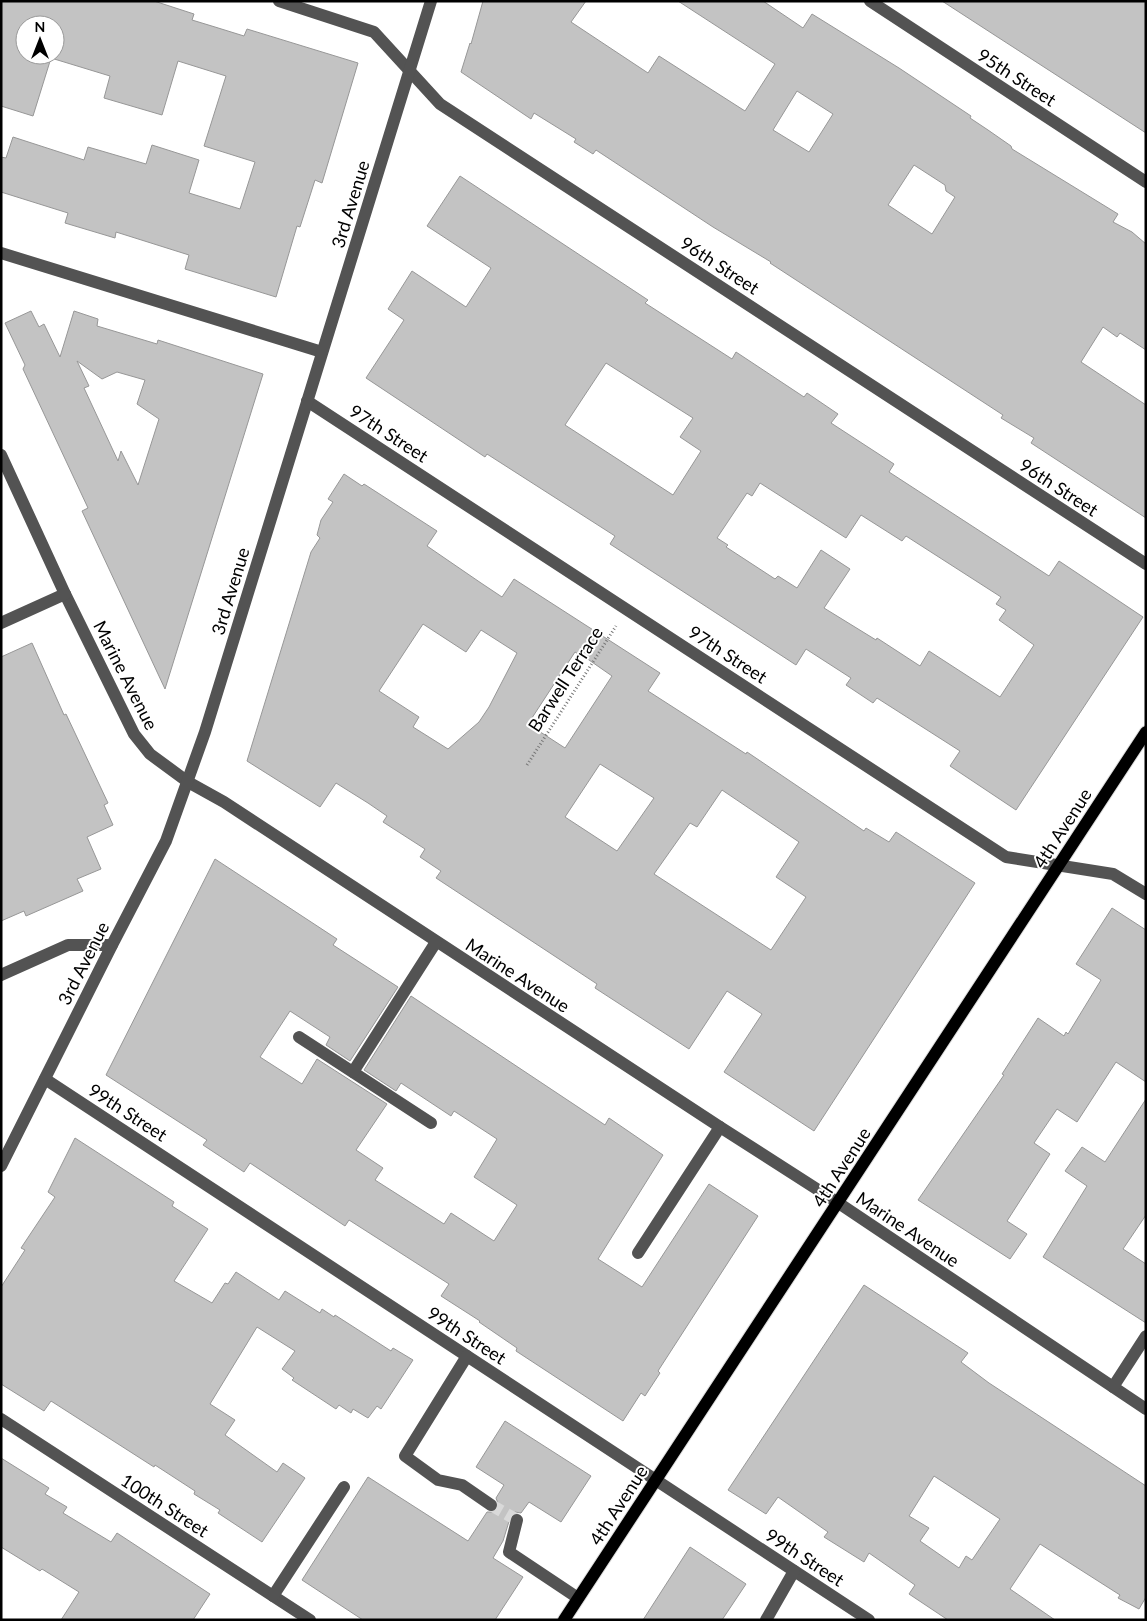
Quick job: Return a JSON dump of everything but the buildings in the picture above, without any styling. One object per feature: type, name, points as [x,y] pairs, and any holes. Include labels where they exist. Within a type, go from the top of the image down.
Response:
[{"type":"main road","name":"4th Avenue","points":[[564,1620],[1146,732]]},
{"type":"street","name":"96th Street","points":[[279,1],[374,32],[440,104],[1146,564]]},
{"type":"street","name":"3rd Avenue","points":[[1,1166],[166,841],[188,782],[431,1]]},
{"type":"street","name":"95th Street","points":[[870,1],[1146,182]]},
{"type":"street","points":[[1,254],[322,352]]},
{"type":"street","name":"97th Street","points":[[307,400],[1006,857],[1113,874],[1146,894]]},
{"type":"street","name":"Marine Avenue","points":[[1,455],[65,594],[134,734],[150,754],[188,782],[224,802],[837,1202],[1146,1409]]},
{"type":"street","points":[[1,624],[65,594]]},
{"type":"street","points":[[353,1072],[436,942]]},
{"type":"street","points":[[1,975],[68,945],[112,945]]},
{"type":"street","points":[[299,1037],[432,1123]]},
{"type":"street","name":"99th Street","points":[[45,1079],[869,1620]]},
{"type":"street","points":[[638,1253],[720,1127]]},
{"type":"street","points":[[1113,1387],[1146,1336]]},
{"type":"street","points":[[467,1356],[405,1456],[438,1480],[462,1485],[491,1505]]},
{"type":"street","name":"100th Street","points":[[1,1419],[310,1620]]},
{"type":"street","points":[[273,1596],[344,1487]]},
{"type":"street","points":[[517,1520],[509,1552],[578,1598]]},
{"type":"street","points":[[766,1620],[794,1571]]},
{"type":"path","name":"Barwell Terrace","points":[[527,765],[627,609]]},
{"type":"tunnel","points":[[491,1505],[517,1520]]}]
